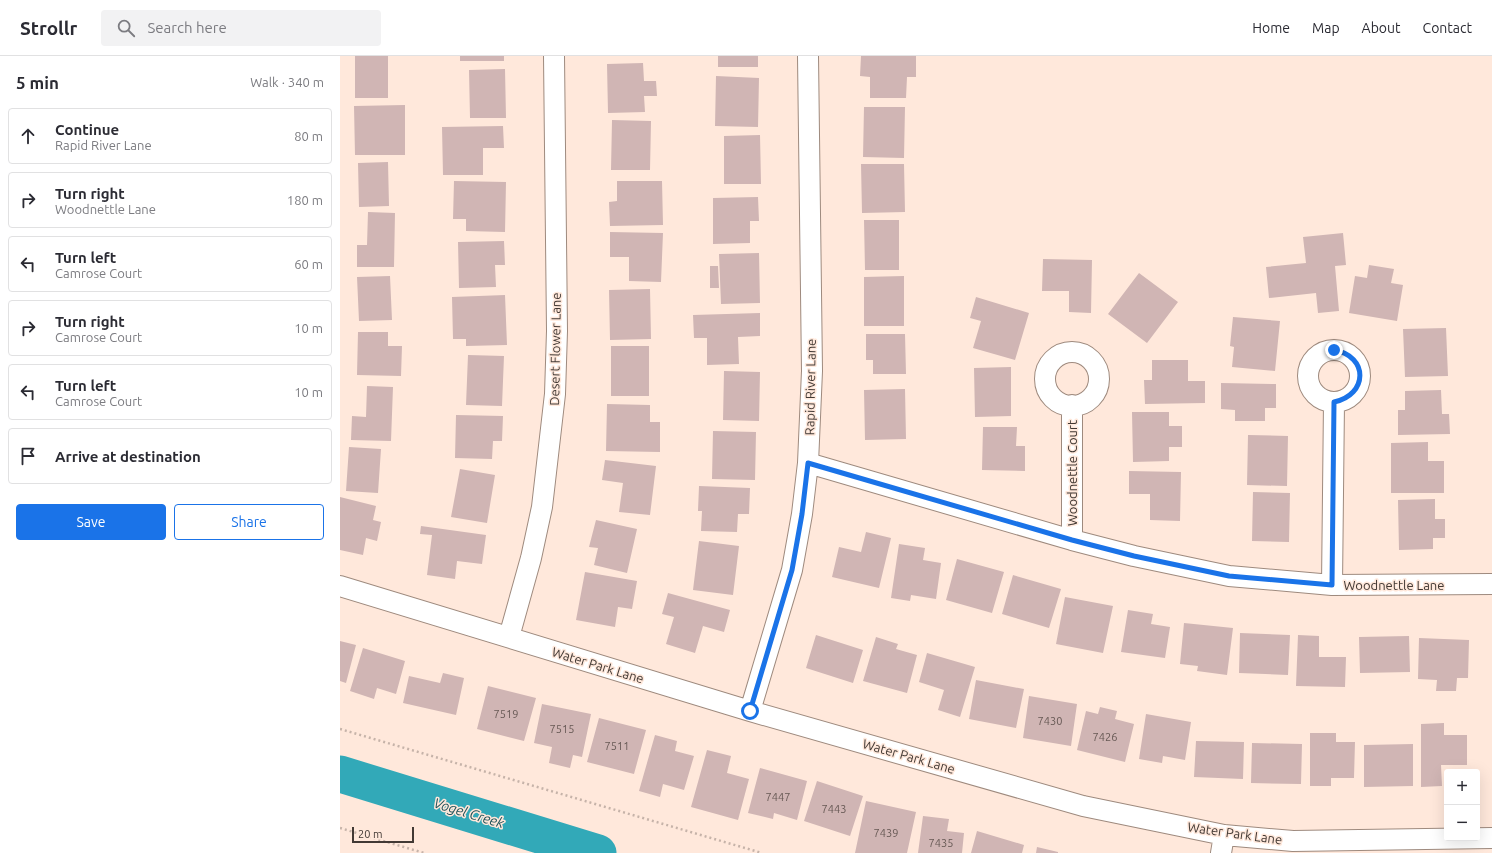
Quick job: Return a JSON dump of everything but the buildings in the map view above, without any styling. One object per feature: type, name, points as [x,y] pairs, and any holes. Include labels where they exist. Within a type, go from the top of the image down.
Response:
[{"type":"street","name":"Desert Flower Lane","points":[[509,638],[531,558],[542,507],[555,394],[557,331],[554,56]]},
{"type":"street","name":"Rapid River Lane","points":[[750,711],[792,570],[802,514],[808,463],[812,371],[808,56]]},
{"type":"street","points":[[1332,585],[1334,402]]},
{"type":"street","name":"Woodnettle Court","points":[[1072,406],[1072,540]]},
{"type":"street","name":"Woodnettle Lane","points":[[808,463],[1072,540],[1147,559],[1229,576],[1332,585],[1492,584]]},
{"type":"street","name":"Water Park Lane","points":[[340,586],[750,711],[1083,806],[1223,844],[1293,841],[1492,838]]},
{"type":"path","points":[[340,729],[762,853]]},
{"type":"path","points":[[340,828],[424,853]]},
{"type":"waterway","name":"Vogel Creek","points":[[340,774],[598,853]]},
{"type":"route","points":[[750,711],[792,570],[802,514],[808,463],[1072,540],[1181,567],[1229,576],[1332,585],[1334,402],[1344,400],[1352,395],[1358,386],[1360,376],[1358,366],[1353,357],[1344,352],[1334,350]]}]
